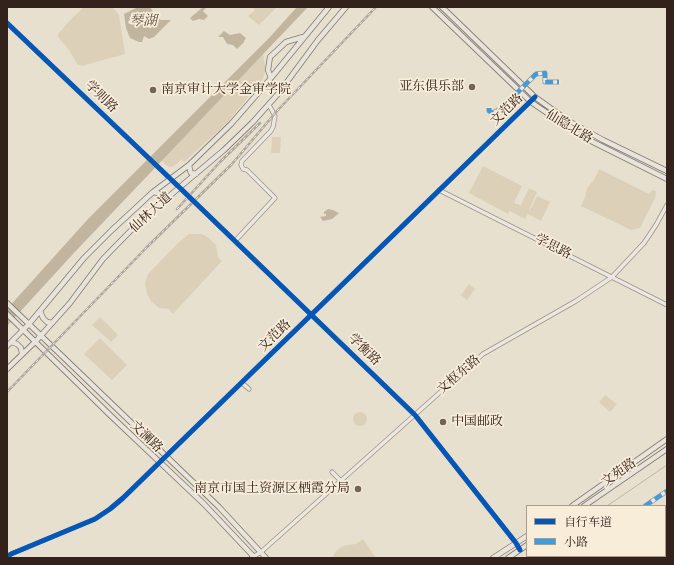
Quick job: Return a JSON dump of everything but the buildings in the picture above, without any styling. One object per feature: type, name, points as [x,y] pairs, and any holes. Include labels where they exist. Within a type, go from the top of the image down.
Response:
[{"type":"main road","name":"仙林大道","points":[[7,346],[24,330],[84,258],[153,192],[189,165],[231,124],[329,7]]},
{"type":"main road","name":"仙林大道","points":[[7,369],[36,341],[70,303],[103,260],[142,219],[224,150],[269,104],[318,40],[346,7]]},
{"type":"main road","name":"仙隐北路","points":[[432,7],[531,102],[581,136],[667,179]]},
{"type":"main road","name":"仙隐北路","points":[[442,7],[535,97],[567,120],[603,140],[667,171]]},
{"type":"main road","points":[[271,78],[268,70],[270,57],[286,42],[303,37]]},
{"type":"main road","points":[[189,165],[191,173],[196,174]]},
{"type":"main road","points":[[153,192],[158,193],[161,196],[162,202]]},
{"type":"main road","name":"文澜路","points":[[7,303],[219,506],[266,558]]},
{"type":"main road","points":[[40,311],[43,318],[47,322],[52,323]]},
{"type":"main road","name":"文澜路","points":[[7,314],[111,416],[204,504],[253,558]]},
{"type":"main road","points":[[11,342],[17,344],[21,348],[22,354]]},
{"type":"main road","name":"文苑路","points":[[573,505],[667,439]]},
{"type":"main road","name":"文苑路","points":[[585,505],[667,449]]},
{"type":"main road","points":[[493,558],[526,537]]},
{"type":"main road","points":[[508,558],[526,546]]},
{"type":"street","name":"学则路","points":[[7,23],[179,187]]},
{"type":"street","points":[[489,108],[493,113],[502,108],[536,74],[545,73],[545,82],[559,82]]},
{"type":"street","name":"文范路","points":[[7,557],[95,519],[123,498],[167,457],[535,97]]},
{"type":"street","points":[[235,241],[275,198],[247,170],[243,169],[241,165],[242,161],[271,131],[273,127],[274,116],[269,104]]},
{"type":"street","name":"学衡路","points":[[179,187],[415,415],[520,550]]},
{"type":"street","name":"学思路","points":[[439,190],[667,305]]},
{"type":"street","name":"文枢东路","points":[[253,558],[483,354],[576,301],[612,277],[644,243],[667,205]]},
{"type":"street","points":[[242,383],[249,390]]},
{"type":"street","points":[[332,472],[340,480]]},
{"type":"street","points":[[647,505],[667,491]]},
{"type":"shaded area","points":[[84,7],[112,7],[115,10],[119,15],[125,54],[82,66],[77,64],[69,50],[58,37],[58,34]]},
{"type":"shaded area","points":[[252,7],[277,7],[259,25],[248,16],[255,10]]},
{"type":"shaded area","points":[[263,54],[266,70],[262,80],[227,123],[184,162],[182,159],[174,166],[169,167],[166,165],[161,160]]},
{"type":"shaded area","points":[[272,137],[281,137],[280,153],[271,153]]},
{"type":"shaded area","points":[[483,166],[522,186],[514,203],[521,205],[529,188],[537,192],[529,210],[537,196],[550,202],[541,221],[528,214],[525,219],[510,211],[508,214],[469,193]]},
{"type":"shaded area","points":[[599,169],[649,194],[652,190],[656,191],[656,196],[640,228],[631,230],[581,206],[587,188],[594,180]]},
{"type":"shaded area","points":[[189,234],[202,234],[209,238],[216,245],[218,257],[222,261],[173,314],[169,310],[170,309],[159,308],[151,301],[147,294],[145,283],[148,274],[179,242]]},
{"type":"shaded area","points":[[469,284],[475,289],[467,300],[461,295]]},
{"type":"shaded area","points":[[100,317],[118,335],[111,342],[92,325]]},
{"type":"shaded area","points":[[100,338],[127,365],[112,380],[84,354]]},
{"type":"shaded area","points":[[605,395],[617,404],[610,412],[599,402]]},
{"type":"shaded area","points":[[360,412],[365,414],[367,419],[365,424],[360,426],[355,424],[353,419],[355,414]]},
{"type":"shaded area","points":[[363,539],[376,558],[332,558],[336,551],[341,547],[356,544]]},
{"type":"water","name":"琴湖","points":[[138,7],[150,7],[157,18],[161,20],[171,20],[154,37],[149,39],[144,36],[142,42],[139,42],[130,38],[126,28],[124,14]]},
{"type":"water","points":[[203,7],[207,7],[203,11],[208,16],[204,20],[199,19],[193,21],[190,18]]},
{"type":"water","points":[[297,7],[308,7],[73,254],[7,326],[7,309],[88,219],[270,37]]},
{"type":"water","points":[[224,31],[230,35],[240,33],[246,38],[237,49],[233,45],[227,44],[223,37],[218,37]]},
{"type":"water","points":[[328,209],[339,213],[332,219],[323,221],[320,217],[326,216],[324,212]]},
{"type":"waterway","points":[[608,505],[667,465]]},
{"type":"railway","points":[[7,392],[147,247],[232,164],[277,111],[376,7]]},
{"type":"railway","points":[[177,209],[220,162],[260,123]]},
{"type":"marked path","points":[[489,108],[489,111],[493,113],[502,108],[536,74],[545,73],[545,82],[559,82]]},
{"type":"marked path","points":[[646,505],[667,491]]},
{"type":"cycle path","points":[[7,23],[415,415],[520,550]]},
{"type":"cycle path","points":[[7,557],[95,519],[123,498],[535,97]]},
{"type":"place","name":"亚东俱乐部","points":[[472,87]]},
{"type":"place","name":"南京审计大学金审学院","points":[[153,90]]},
{"type":"place","name":"中国邮政","points":[[443,422]]},
{"type":"place","name":"南京市国土资源区栖霞分局","points":[[358,489]]}]
